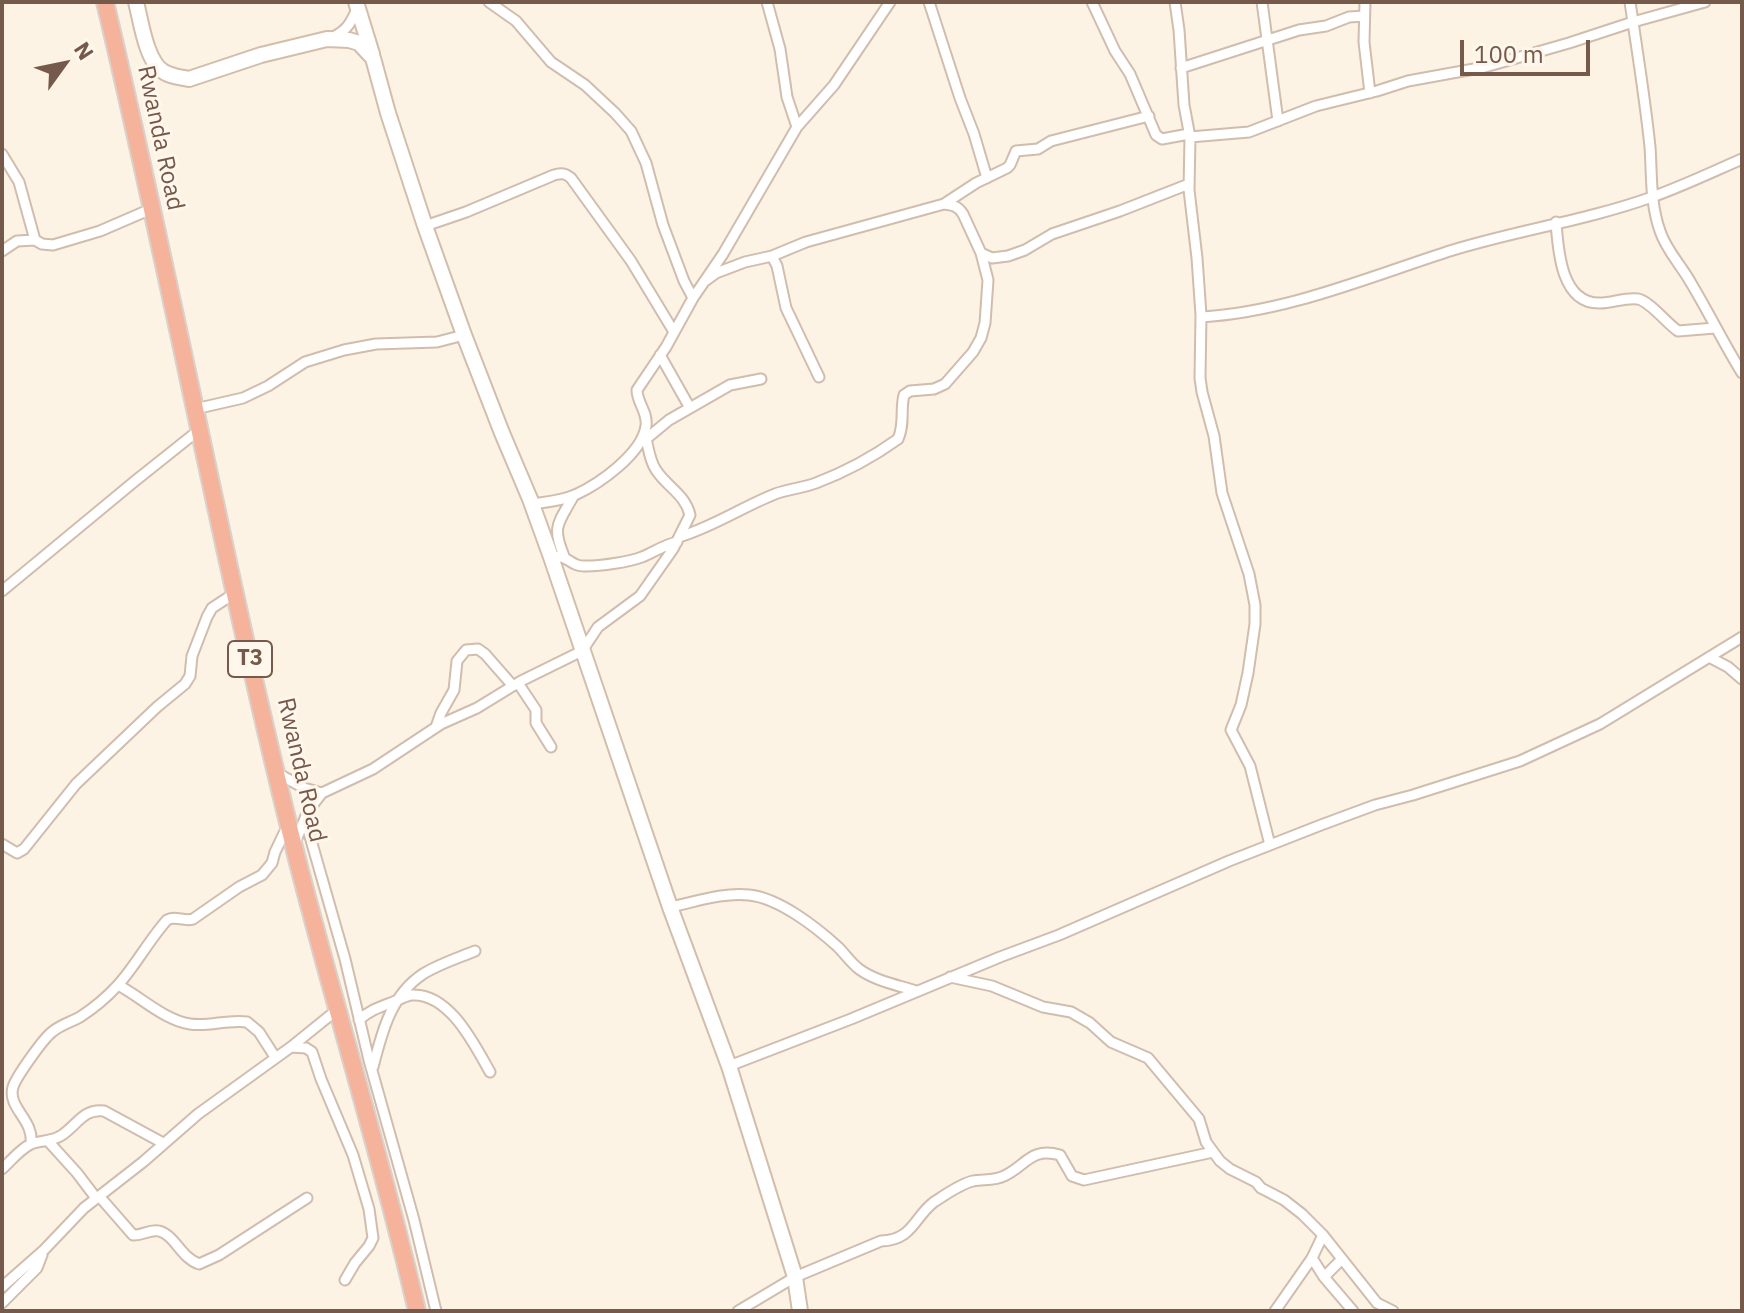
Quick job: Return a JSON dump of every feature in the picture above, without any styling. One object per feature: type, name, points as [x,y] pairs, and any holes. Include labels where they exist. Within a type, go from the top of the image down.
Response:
[{"type":"highway","name":"Rwanda Road","points":[[105,2],[277,773],[297,821],[294,846],[417,1311]]},
{"type":"street","points":[[136,2],[155,64],[167,74],[189,79],[344,32],[357,4]]},
{"type":"street","points":[[489,2],[516,21],[551,62],[585,85],[631,131],[646,163],[663,225],[693,298]]},
{"type":"street","points":[[767,2],[780,49],[787,97],[797,127]]},
{"type":"street","points":[[31,1144],[31,1130],[13,1100],[13,1085],[18,1076],[53,1030],[79,1017],[118,985],[167,920],[187,921],[200,916],[239,887],[262,875],[297,821],[322,793],[373,769],[436,727],[582,651],[598,627],[640,596],[690,515],[683,497],[657,472],[653,464],[645,435],[645,412],[637,398],[637,390],[739,228],[797,127],[834,85],[890,2]]},
{"type":"street","points":[[929,2],[987,178]]},
{"type":"street","points":[[1092,2],[1110,43],[1130,74],[1154,132],[1159,137],[1167,138],[1249,132],[1316,106],[1408,81],[1485,67],[1705,2]]},
{"type":"street","points":[[1175,2],[1189,136],[1189,184],[1201,317],[1200,378],[1214,436],[1222,493],[1243,553],[1255,605],[1247,682],[1231,730],[1250,766],[1270,845]]},
{"type":"street","points":[[1262,2],[1278,121]]},
{"type":"street","points":[[1365,2],[1364,42],[1370,93]]},
{"type":"street","points":[[1630,2],[1646,108],[1652,197],[1663,241],[1691,281],[1742,373]]},
{"type":"street","points":[[357,4],[388,113],[464,335],[532,504],[557,556],[582,651],[670,907],[729,1066],[795,1277],[800,1311]]},
{"type":"street","points":[[1181,68],[1309,28],[1364,16]]},
{"type":"street","points":[[327,39],[359,43],[373,58]]},
{"type":"street","points":[[705,281],[733,266],[772,256],[806,242],[944,204],[1009,166],[1016,151],[1038,149],[1051,141],[1149,116]]},
{"type":"street","points":[[3,158],[19,182],[35,240]]},
{"type":"street","points":[[1201,317],[1232,315],[1274,306],[1455,250],[1652,197],[1742,159]]},
{"type":"street","points":[[425,226],[554,175],[566,174],[631,261],[674,332]]},
{"type":"street","points":[[981,253],[992,258],[1008,256],[1052,234],[1189,184]]},
{"type":"street","points":[[557,556],[580,567],[639,558],[714,525],[737,510],[842,472],[898,439],[904,395],[945,384],[973,352],[985,323],[988,280],[981,253],[960,208],[944,204]]},
{"type":"street","points":[[2,251],[17,241],[35,240],[53,245],[100,231],[151,209]]},
{"type":"street","points":[[1556,222],[1563,269],[1576,294],[1593,303],[1642,300],[1678,331],[1715,328]]},
{"type":"street","points":[[772,256],[786,308],[819,377]]},
{"type":"street","points":[[195,409],[243,398],[305,362],[344,350],[376,344],[424,343],[464,335]]},
{"type":"street","points":[[660,355],[690,408]]},
{"type":"street","points":[[532,504],[574,495],[605,476],[632,453],[645,435],[669,420],[735,383],[761,379]]},
{"type":"street","points":[[2,591],[199,430]]},
{"type":"street","points":[[557,556],[558,525],[574,495]]},
{"type":"street","points":[[2,844],[17,853],[24,849],[87,772],[185,684],[207,617],[212,608],[235,593]]},
{"type":"street","points":[[729,1066],[1059,935],[1270,845],[1375,805],[1520,761],[1600,724],[1742,637]]},
{"type":"street","points":[[436,727],[454,690],[457,661],[466,650],[478,649],[516,685],[536,710],[536,723],[551,747]]},
{"type":"street","points":[[1709,657],[1742,679]]},
{"type":"street","points":[[277,773],[304,788],[322,793]]},
{"type":"street","points":[[297,821],[345,959],[436,1311]]},
{"type":"street","points":[[670,907],[728,895],[766,899],[810,925],[868,975],[917,992]]},
{"type":"street","points":[[372,1070],[388,1017],[407,988],[440,965],[475,951]]},
{"type":"street","points":[[950,977],[992,986],[1036,1004],[1071,1012],[1090,1023],[1111,1042],[1148,1058],[1199,1119],[1206,1142],[1224,1165],[1287,1202],[1311,1222],[1377,1303],[1393,1311]]},
{"type":"street","points":[[118,985],[177,1021],[190,1024],[247,1022],[259,1032],[275,1057]]},
{"type":"street","points":[[359,1020],[368,1011],[410,995],[426,997],[443,1006],[459,1022],[490,1072]]},
{"type":"street","points":[[2,1287],[97,1197],[198,1114],[338,1009]]},
{"type":"street","points":[[291,1047],[306,1048],[312,1052],[350,1147],[369,1209],[373,1238],[345,1280]]},
{"type":"street","points":[[2,1169],[31,1144],[60,1137],[87,1112],[95,1109],[163,1143]]},
{"type":"street","points":[[48,1141],[133,1235],[161,1232],[173,1241],[184,1256],[199,1264],[228,1250],[307,1198]]},
{"type":"street","points":[[738,1311],[795,1277],[907,1233],[931,1205],[968,1182],[1002,1177],[1035,1155],[1060,1155],[1072,1176],[1090,1180],[1213,1152]]},
{"type":"street","points":[[1275,1311],[1312,1258],[1323,1235]]},
{"type":"street","points":[[2,1303],[37,1268],[43,1251]]},
{"type":"street","points":[[1312,1258],[1353,1311]]},
{"type":"street","points":[[1324,1277],[1342,1259]]}]
